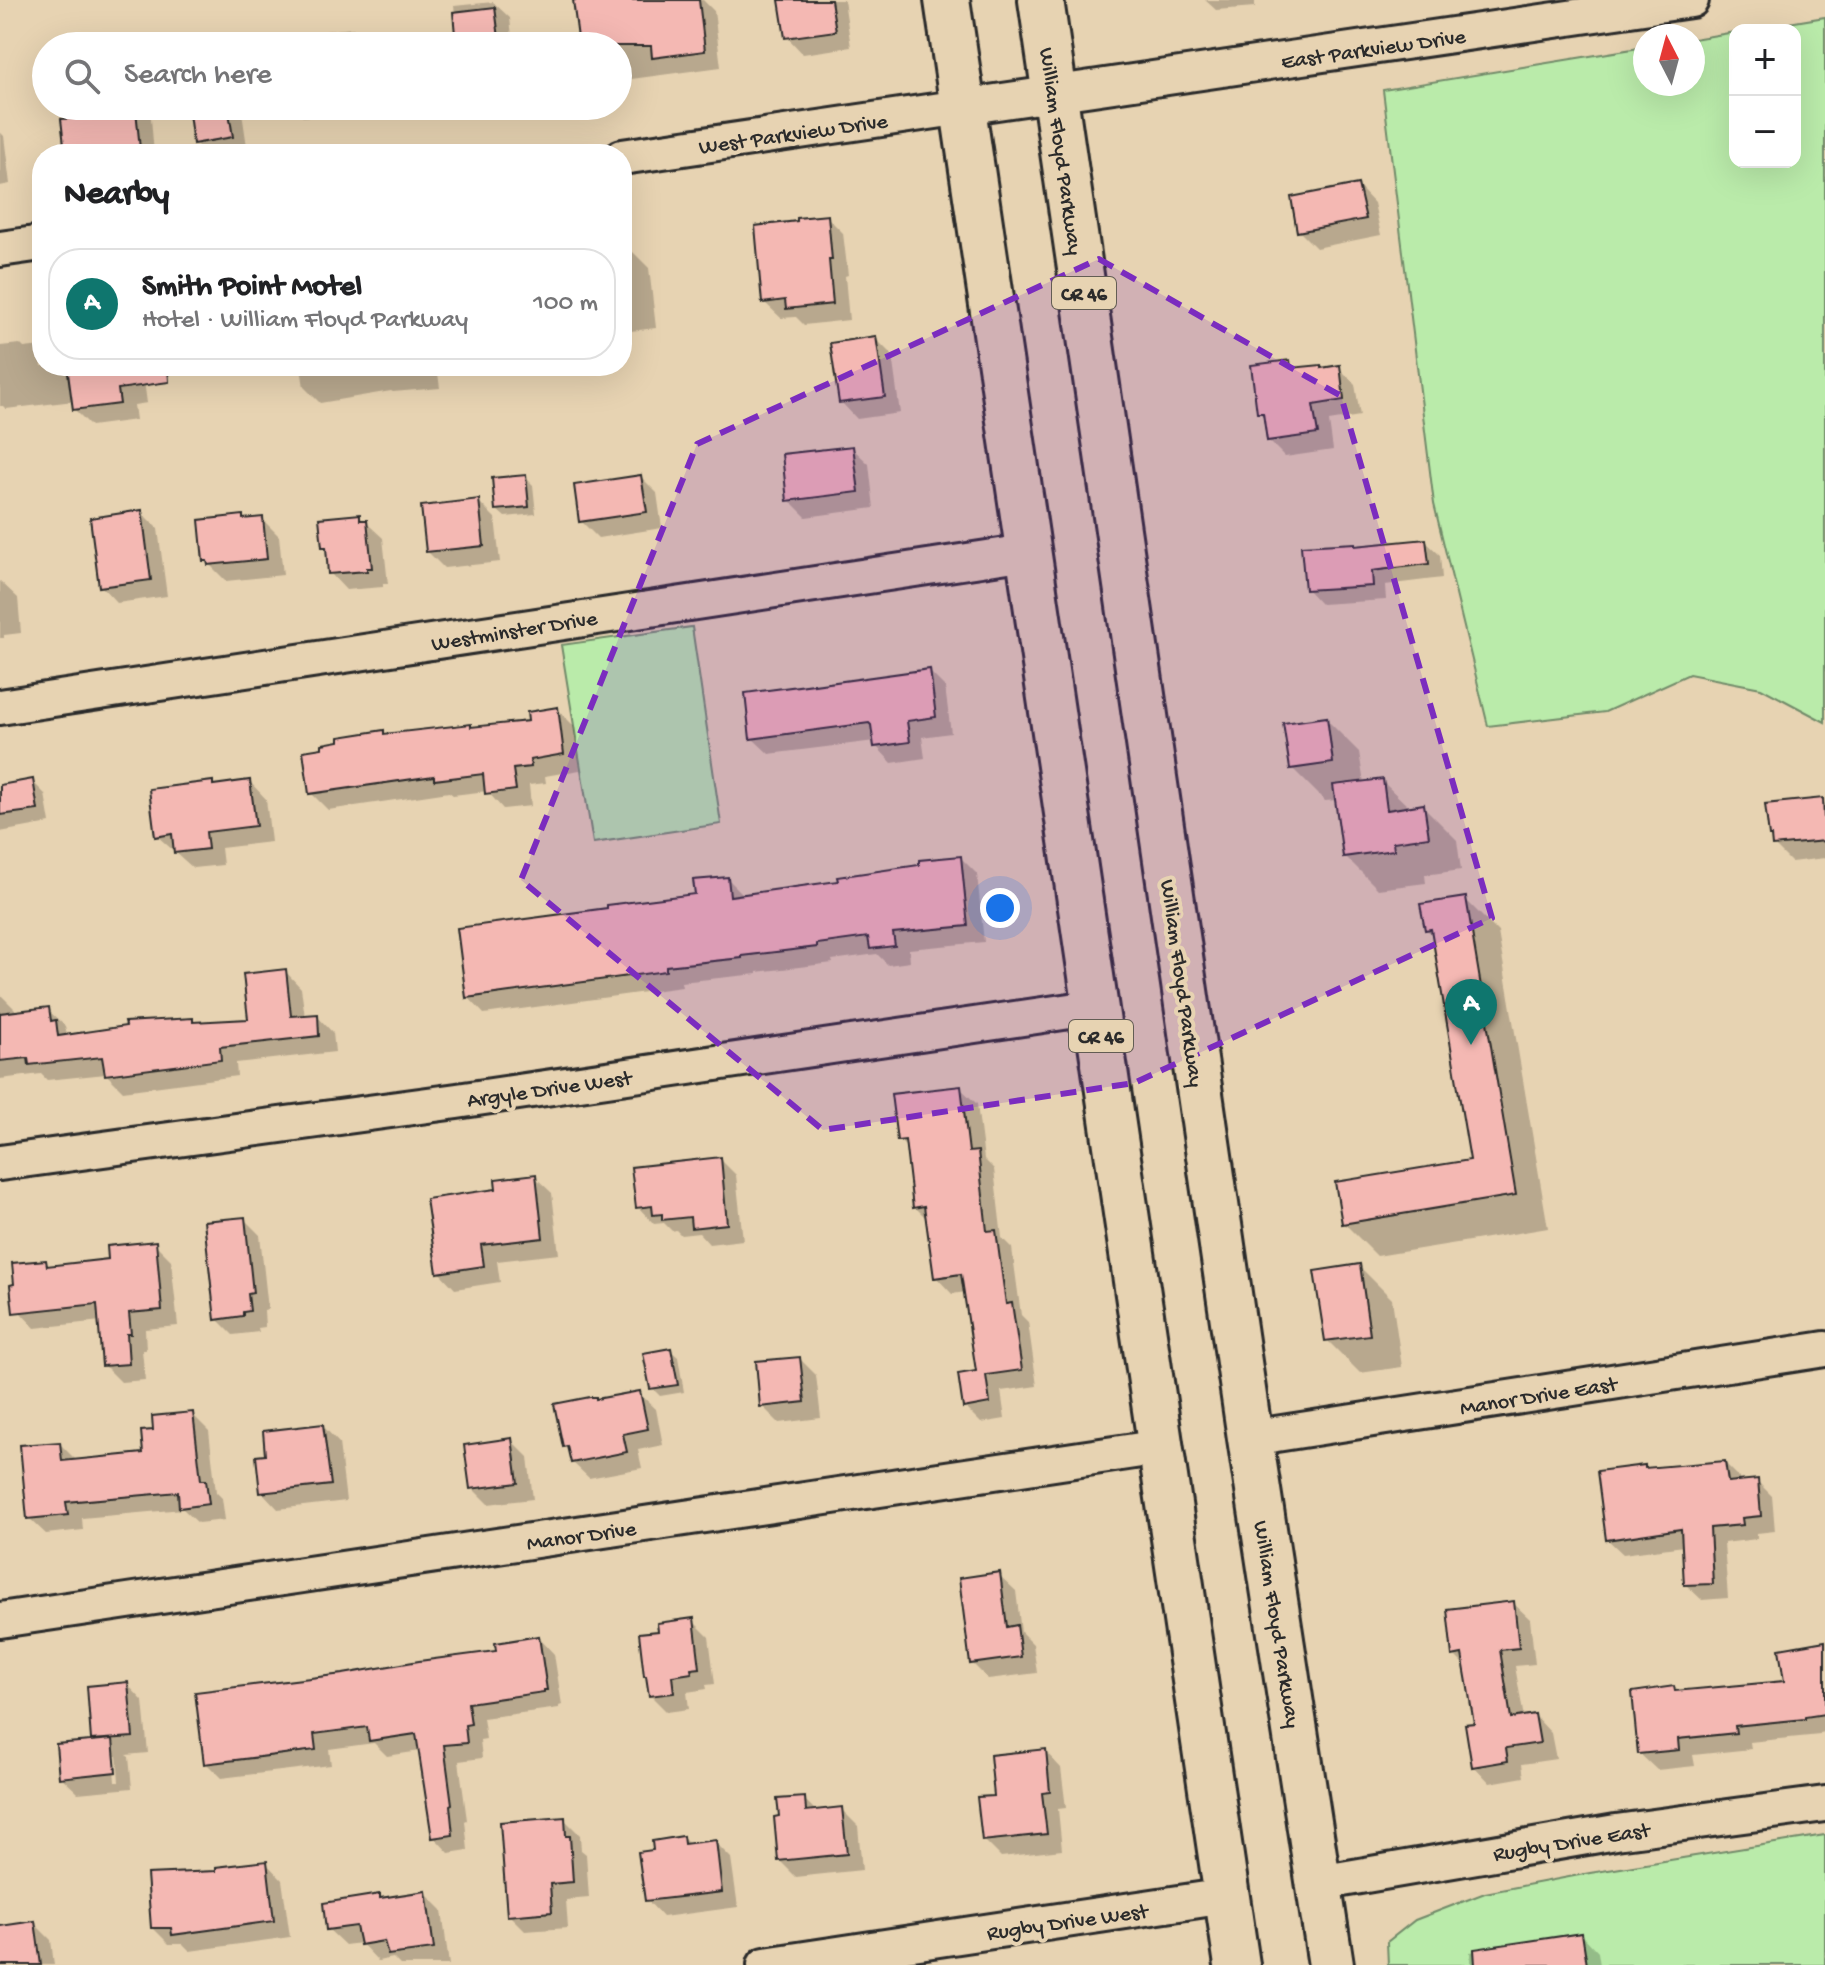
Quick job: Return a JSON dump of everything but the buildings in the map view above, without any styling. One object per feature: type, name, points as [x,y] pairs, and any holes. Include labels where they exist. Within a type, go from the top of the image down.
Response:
[{"type":"highway","name":"CR 46","points":[[947,0],[1237,1965]]},
{"type":"highway","name":"William Floyd Parkway","points":[[1041,0],[1250,1438],[1331,1965]]},
{"type":"street","name":"East Parkview Drive","points":[[963,108],[1691,0]]},
{"type":"street","name":"West Parkview Drive","points":[[632,156],[963,108]]},
{"type":"street","points":[[0,249],[32,244]]},
{"type":"street","name":"Westminster Drive","points":[[0,707],[1027,552]]},
{"type":"street","name":"Argyle Drive West","points":[[0,1163],[1097,1007]]},
{"type":"street","name":"Manor Drive East","points":[[1250,1438],[1825,1349]]},
{"type":"street","name":"Manor Drive","points":[[0,1620],[1161,1447]]},
{"type":"street","name":"Rugby Drive East","points":[[1319,1883],[1616,1832],[1825,1804]]},
{"type":"street","name":"Rugby Drive West","points":[[765,1965],[1226,1896]]},
{"type":"highlighted area","points":[[1099,259],[1341,396],[1492,918],[1134,1083],[823,1130],[521,880],[697,444]]},
{"type":"green space","points":[[1825,17],[1825,722],[1761,688],[1689,674],[1605,712],[1488,726],[1434,504],[1383,90],[1633,49],[1633,96],[1705,96],[1705,37],[1729,33],[1729,168],[1801,168],[1801,24],[1783,24]]},
{"type":"green space","points":[[692,627],[721,824],[593,843],[561,645]]},
{"type":"green space","points":[[1825,1835],[1825,1965],[1388,1965],[1387,1942],[1415,1920],[1485,1893]]},
{"type":"place","name":"Smith Point Motel","points":[[1471,1045]]}]
